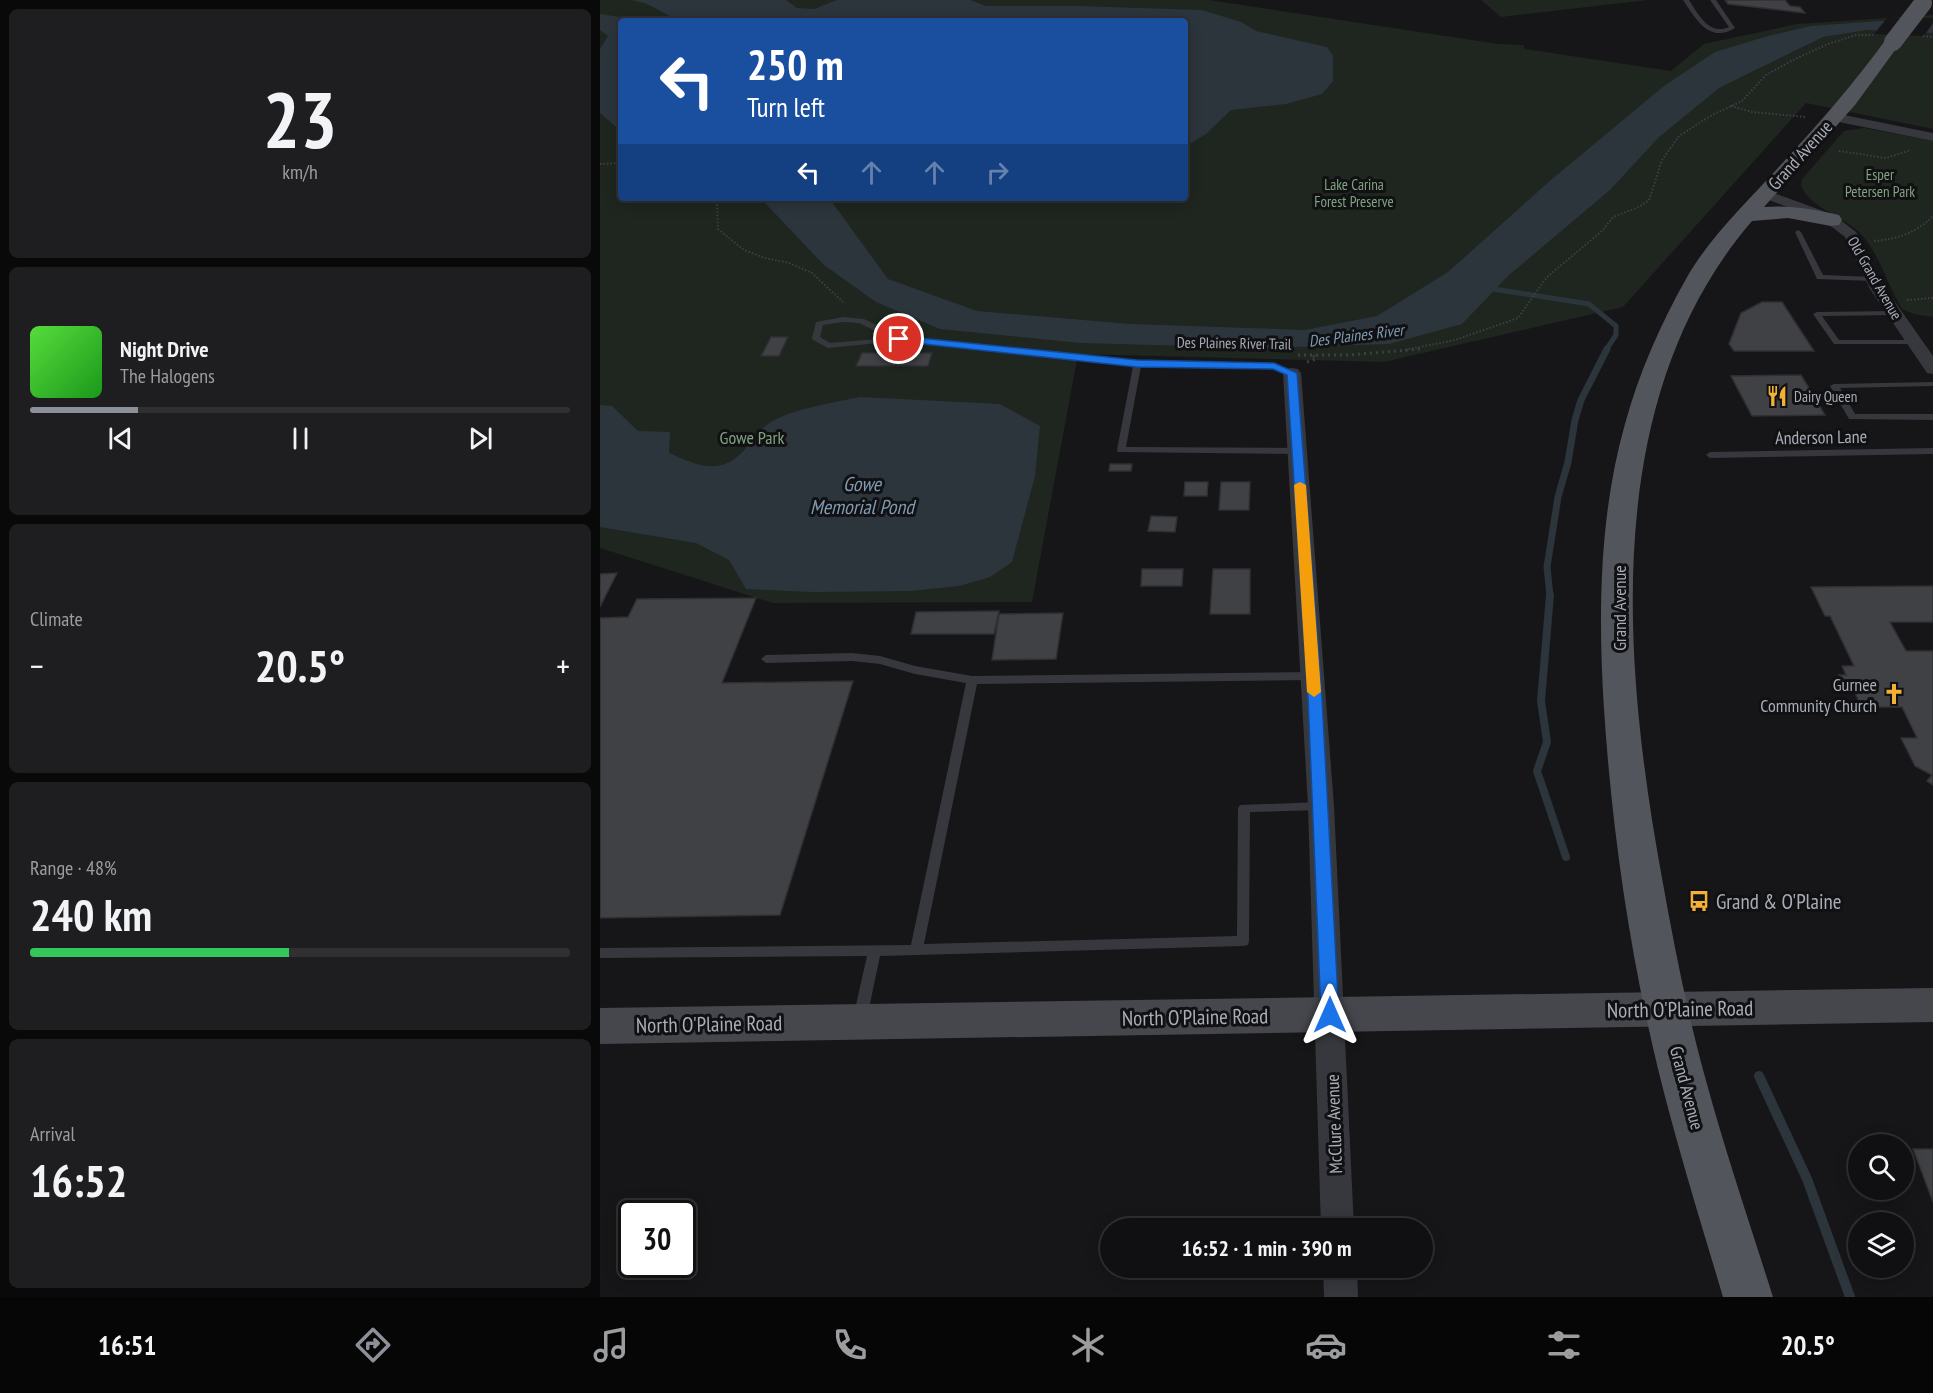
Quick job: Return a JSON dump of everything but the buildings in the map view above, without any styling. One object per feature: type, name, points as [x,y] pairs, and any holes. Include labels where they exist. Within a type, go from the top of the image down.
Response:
[{"type":"main road","name":"Grand Avenue","points":[[1748,1297],[1682,1073],[1634,833],[1627,778],[1618,656],[1619,543],[1638,429],[1657,365],[1670,332],[1698,279],[1725,240],[1834,117],[1924,2]]},
{"type":"main road","points":[[1789,167],[1799,193],[1810,209]]},
{"type":"main road","points":[[1746,215],[1788,212],[1831,219]]},
{"type":"street","points":[[1834,117],[1933,137]]},
{"type":"street","name":"Old Grand Avenue","points":[[1766,194],[1831,219],[1851,235],[1873,279],[1897,307],[1914,342],[1933,369]]},
{"type":"street","name":"McClure Avenue","points":[[1291,364],[1321,806],[1338,1218]]},
{"type":"street","name":"North O'Plaine Road","points":[[600,1026],[1933,1005]]},
{"type":"street","points":[[1340,1278],[1341,1297]]},
{"type":"lane","points":[[1686,0],[1711,32],[1726,32],[1732,28],[1713,0]]},
{"type":"lane","points":[[1798,232],[1821,277],[1873,279]]},
{"type":"lane","points":[[1897,307],[1817,314],[1837,342],[1914,342]]},
{"type":"lane","points":[[899,339],[856,318],[840,318],[819,324],[816,338],[828,346],[899,339],[1137,364],[1274,366],[1291,364]]},
{"type":"lane","points":[[1137,364],[1121,450],[1298,451]]},
{"type":"lane","points":[[1933,384],[1834,386],[1852,417],[1933,417]]},
{"type":"lane","name":"Anderson Lane","points":[[1710,455],[1933,451]]},
{"type":"lane","points":[[766,659],[852,657],[880,660],[915,670],[972,680],[1313,676]]},
{"type":"lane","points":[[916,950],[972,680]]},
{"type":"lane","points":[[600,953],[875,951],[1243,941],[1244,808],[1321,806]]},
{"type":"lane","points":[[859,1023],[875,951]]},
{"type":"path","name":"Des Plaines River Trail","points":[[1291,364],[1348,355],[1418,349],[1500,326],[1518,318],[1547,277],[1602,231],[1613,217],[1639,207],[1649,200],[1662,160],[1679,136],[1742,101],[1766,75],[1793,60],[1828,44],[1857,35],[1868,35]]},
{"type":"path","points":[[1925,36],[1933,37]]},
{"type":"path","points":[[1730,106],[1752,112],[1807,118]]},
{"type":"path","points":[[1839,151],[1886,158],[1917,148]]},
{"type":"path","points":[[600,164],[618,164]]},
{"type":"path","points":[[716,201],[718,229],[744,250],[765,258],[789,263],[812,273],[849,308]]},
{"type":"path","points":[[1874,241],[1889,241],[1906,237],[1923,227],[1933,216]]},
{"type":"path","points":[[1897,307],[1933,298]]},
{"type":"path","points":[[890,316],[918,327]]},
{"type":"green space","name":"Lake Carina Forest Preserve","points":[[600,0],[1209,0],[1498,44],[1523,45],[1525,49],[1671,71],[1704,44],[1797,24],[1933,15],[1933,129],[1806,103],[1623,307],[1384,362],[1078,354],[1032,602],[773,603],[600,548]]},
{"type":"green space","points":[[1481,0],[1648,0],[1501,17]]},
{"type":"green space","name":"Esper Petersen Park","points":[[1864,128],[1933,141],[1933,317],[1914,314],[1902,309],[1873,251],[1862,235],[1847,222],[1813,201],[1801,186],[1802,179],[1844,131]]},
{"type":"water","points":[[631,0],[786,0],[797,8],[814,9],[837,0],[970,0],[986,6],[1202,10],[1241,22],[1256,31],[1327,47],[1333,56],[1333,81],[1322,94],[1286,104],[1231,110],[1206,134],[1188,145],[1188,18],[689,18],[670,16],[645,3]]},
{"type":"water","points":[[600,14],[627,18],[618,18],[618,128],[600,113],[600,49],[608,36],[600,30]]},
{"type":"water","name":"Des Plaines River","points":[[1880,21],[1933,21],[1933,33],[1867,30],[1823,37],[1719,88],[1658,138],[1610,190],[1509,275],[1462,324],[1389,344],[1266,348],[1080,343],[940,329],[876,302],[824,265],[763,201],[831,201],[888,279],[977,311],[1130,324],[1305,330],[1377,316],[1448,272],[1552,179],[1664,86],[1715,52],[1811,26]]},
{"type":"water","name":"Gowe Memorial Pond","points":[[860,397],[1000,404],[1040,426],[1035,476],[1012,562],[990,577],[959,586],[910,591],[813,592],[746,589],[729,560],[696,543],[600,527],[600,405],[612,406],[638,431],[670,432],[669,453],[700,465],[719,466],[737,457],[762,429],[776,419],[812,407]]},
{"type":"pier","points":[[1887,18],[1933,18],[1933,23],[1924,36],[1874,34]]},
{"type":"waterway","points":[[1487,288],[1589,304],[1616,326],[1616,335],[1606,350]]},
{"type":"waterway","points":[[1550,596],[1547,567],[1558,497],[1568,462],[1575,420],[1581,400],[1607,349]]},
{"type":"waterway","points":[[1550,596],[1541,701],[1547,742],[1537,771],[1566,857]]},
{"type":"waterway","points":[[1759,1076],[1807,1179],[1850,1297]]},
{"type":"slow traffic","points":[[1300,485],[1314,692]]},
{"type":"place","name":"Dairy Queen","points":[[1777,396]]},
{"type":"place","name":"Gurnee Community Church","points":[[1894,694]]},
{"type":"place","name":"Grand & O'Plaine","points":[[1699,901]]},
{"type":"route","points":[[899,339],[1137,364],[1274,366],[1292,373],[1315,698],[1330,1015]]},
{"type":"park label","name":"Gowe Park","points":[[752,437]]}]
